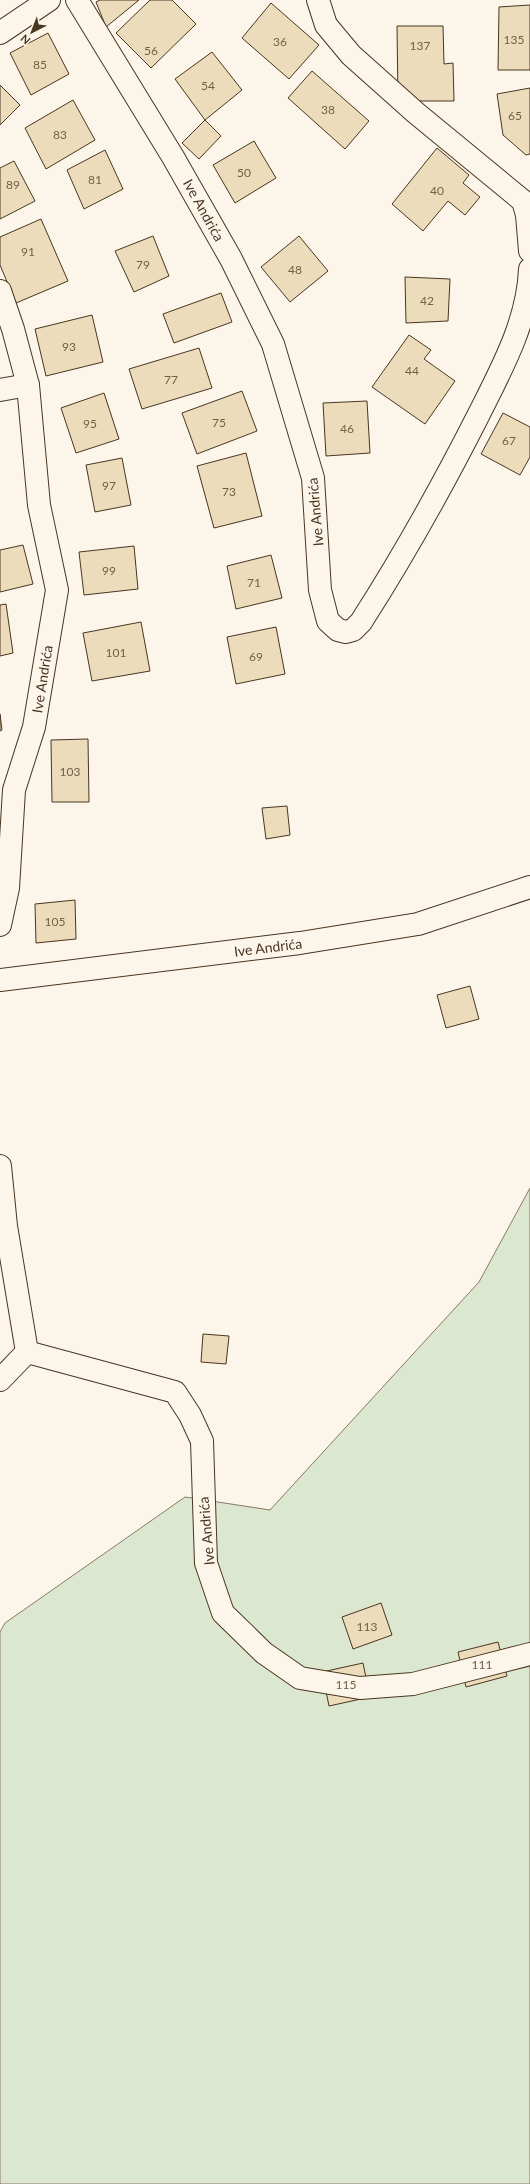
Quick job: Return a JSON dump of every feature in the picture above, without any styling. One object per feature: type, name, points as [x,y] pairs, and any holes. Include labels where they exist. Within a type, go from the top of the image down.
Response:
[{"type":"street","points":[[0,33],[49,0]]},
{"type":"street","name":"Ive Andrića","points":[[77,0],[173,157],[231,259],[273,344],[313,478],[320,590],[328,621],[338,630],[346,632],[353,630],[361,622],[453,466],[505,362],[524,310],[530,269]]},
{"type":"street","points":[[318,0],[326,26],[350,55],[416,113],[523,201],[527,215],[530,251]]},
{"type":"street","name":"Ive Andrića","points":[[0,291],[13,329],[28,385],[39,505],[57,590],[34,727],[14,790],[8,888],[0,925]]},
{"type":"street","points":[[0,390],[28,385]]},
{"type":"street","name":"Ive Andrića","points":[[0,980],[300,943],[418,924],[530,887]]},
{"type":"street","points":[[0,1166],[6,1226],[27,1352],[0,1380]]},
{"type":"street","name":"Ive Andrića","points":[[27,1352],[175,1392],[190,1415],[202,1441],[206,1563],[223,1613],[264,1653],[300,1678],[360,1688],[413,1684],[530,1654]]},
{"type":"green space","points":[[530,1188],[530,2184],[0,2184],[0,1632],[5,1623],[185,1497],[270,1510],[479,1282]]},
{"type":"building","points":[[100,0],[139,0],[106,27],[96,2]]},
{"type":"building","points":[[150,0],[172,0],[196,24],[151,68],[116,33]]},
{"type":"building","points":[[271,3],[319,45],[289,79],[242,38]]},
{"type":"building","points":[[530,5],[530,70],[498,70],[499,7]]},
{"type":"building","points":[[397,26],[443,26],[444,64],[453,63],[454,101],[398,101]]},
{"type":"building","points":[[48,33],[69,74],[31,95],[10,53]]},
{"type":"building","points":[[212,52],[242,90],[205,120],[175,79]]},
{"type":"building","points":[[312,71],[369,121],[345,149],[288,98]]},
{"type":"building","points":[[0,85],[20,105],[0,125]]},
{"type":"building","points":[[530,88],[530,154],[526,155],[503,135],[497,94]]},
{"type":"building","points":[[73,100],[95,140],[46,169],[25,128]]},
{"type":"building","points":[[205,120],[221,136],[199,159],[182,143]]},
{"type":"building","points":[[254,141],[276,178],[235,203],[213,165]]},
{"type":"building","points":[[437,148],[469,175],[463,183],[480,197],[465,215],[448,201],[423,231],[392,204]]},
{"type":"building","points":[[105,150],[123,189],[84,209],[67,170]]},
{"type":"building","points":[[14,161],[35,201],[0,219],[0,168]]},
{"type":"building","points":[[41,219],[68,281],[16,303],[0,265],[0,237]]},
{"type":"building","points":[[153,236],[169,276],[134,292],[115,251]]},
{"type":"building","points":[[299,236],[328,271],[290,302],[261,267]]},
{"type":"building","points":[[405,277],[450,279],[448,321],[406,323]]},
{"type":"building","points":[[221,293],[232,322],[174,343],[163,314]]},
{"type":"building","points":[[92,315],[103,362],[46,376],[35,329]]},
{"type":"building","points":[[409,335],[431,350],[424,359],[455,381],[425,424],[372,387]]},
{"type":"building","points":[[199,348],[212,388],[142,409],[129,369]]},
{"type":"building","points":[[242,391],[257,431],[197,454],[182,413]]},
{"type":"building","points":[[104,393],[119,439],[76,453],[61,408]]},
{"type":"building","points":[[367,401],[370,453],[326,456],[323,403]]},
{"type":"building","points":[[503,413],[530,427],[530,457],[520,475],[481,454]]},
{"type":"building","points":[[246,453],[262,516],[214,528],[197,466]]},
{"type":"building","points":[[122,458],[131,505],[95,512],[86,465]]},
{"type":"building","points":[[23,545],[33,584],[0,592],[0,550]]},
{"type":"building","points":[[134,546],[138,589],[84,595],[79,552]]},
{"type":"building","points":[[271,555],[282,598],[236,609],[227,566]]},
{"type":"building","points":[[6,604],[13,653],[0,656],[0,605]]},
{"type":"building","points":[[141,622],[150,671],[92,681],[83,633]]},
{"type":"building","points":[[276,627],[285,674],[236,684],[227,637]]},
{"type":"building","points":[[0,714],[2,730],[0,731]]},
{"type":"building","points":[[88,739],[89,802],[52,802],[51,740]]},
{"type":"building","points":[[287,806],[290,835],[266,839],[262,808]]},
{"type":"building","points":[[75,900],[76,939],[36,943],[35,904]]},
{"type":"building","points":[[470,986],[479,1019],[446,1028],[437,995]]},
{"type":"building","points":[[203,1334],[229,1336],[226,1364],[201,1362]]},
{"type":"building","points":[[381,1603],[392,1635],[353,1649],[342,1617]]},
{"type":"building","points":[[498,1642],[507,1676],[466,1687],[458,1652]]},
{"type":"building","points":[[363,1663],[370,1697],[329,1706],[322,1672]]}]
